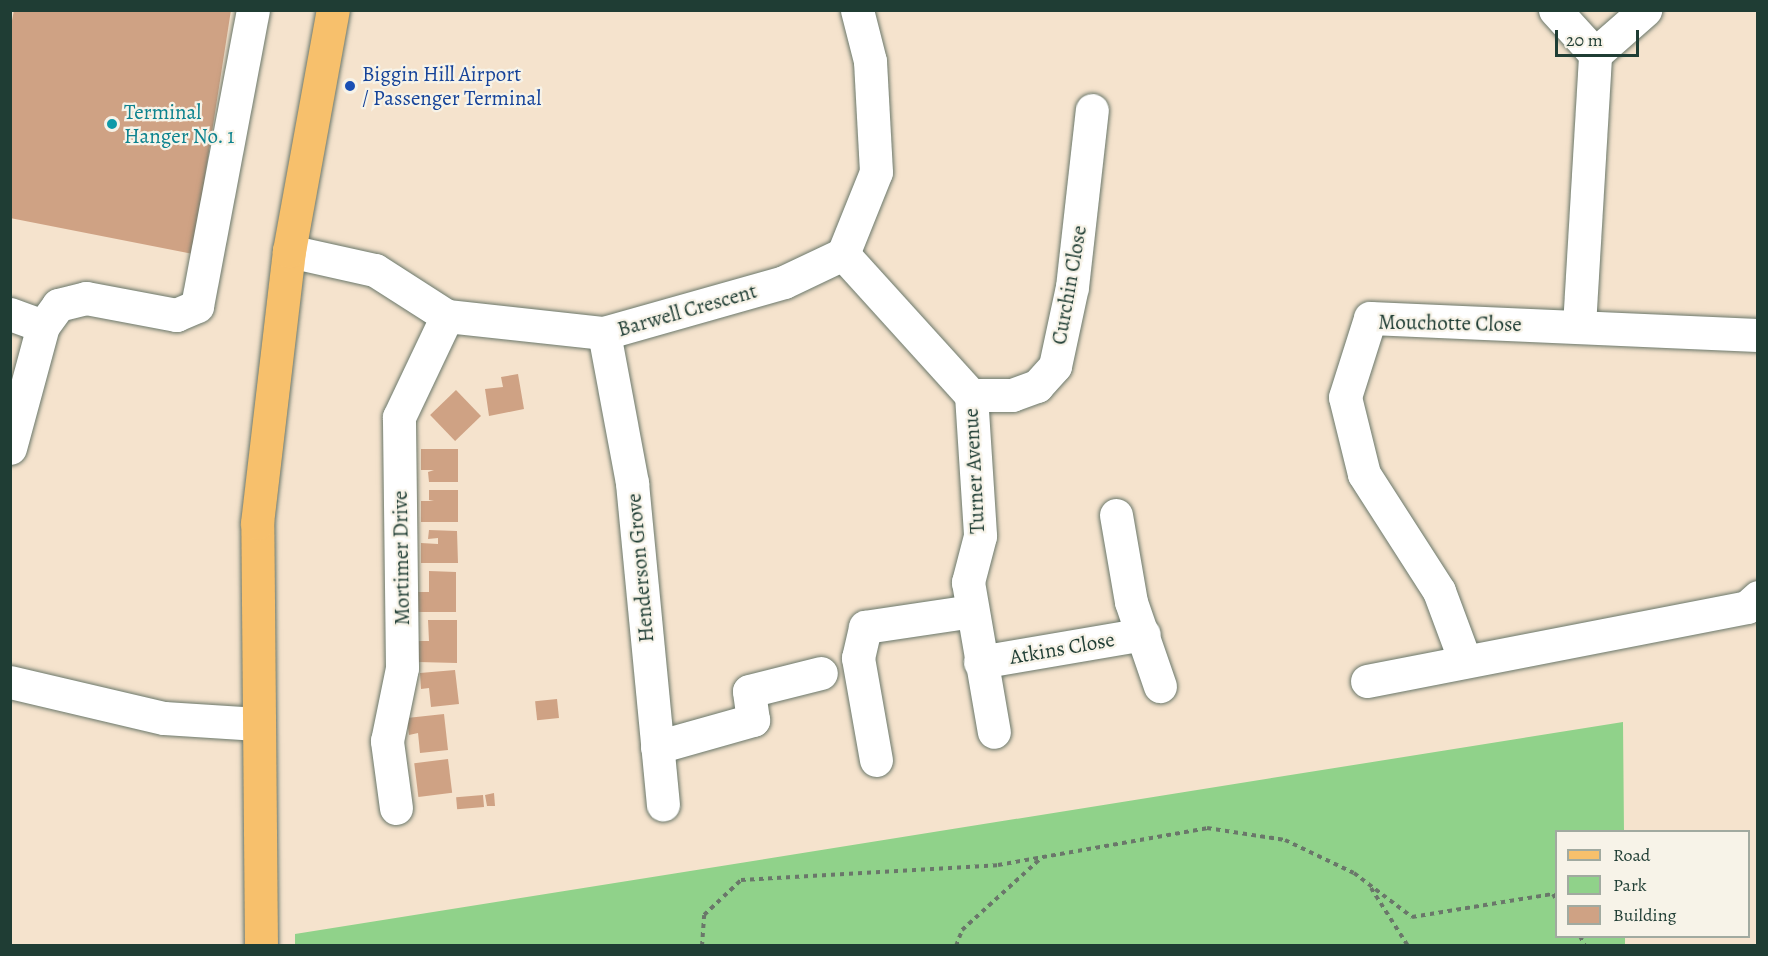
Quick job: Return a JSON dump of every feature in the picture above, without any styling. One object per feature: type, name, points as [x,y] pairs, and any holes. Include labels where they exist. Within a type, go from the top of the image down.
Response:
[{"type":"main road","points":[[261,945],[257,523],[289,251],[333,10]]},
{"type":"street","points":[[10,447],[43,326],[58,305],[71,299],[176,315],[197,306],[254,10]]},
{"type":"street","points":[[843,254],[876,172],[870,62],[857,10]]},
{"type":"street","points":[[1555,10],[1595,54]]},
{"type":"street","points":[[1579,326],[1595,54],[1645,10]]},
{"type":"street","name":"Curchin Close","points":[[971,395],[1012,394],[1037,386],[1054,366],[1072,287],[1092,110]]},
{"type":"street","name":"Barwell Crescent","points":[[289,251],[375,270],[447,316],[604,333],[784,282],[843,254]]},
{"type":"street","name":"Turner Avenue","points":[[843,254],[971,395],[980,536],[968,582],[980,662],[994,732]]},
{"type":"street","points":[[10,314],[43,326]]},
{"type":"street","name":"Mortimer Drive","points":[[396,808],[387,741],[402,668],[399,417],[447,316]]},
{"type":"street","name":"Mouchotte Close","points":[[1465,661],[1439,591],[1364,474],[1345,397],[1370,318],[1758,335]]},
{"type":"street","name":"Henderson Grove","points":[[604,333],[632,483],[663,805]]},
{"type":"street","points":[[1116,514],[1124,575],[1160,686]]},
{"type":"street","points":[[1367,681],[1748,607],[1758,597]]},
{"type":"street","points":[[876,760],[858,658],[865,627],[972,611]]},
{"type":"street","name":"Atkins Close","points":[[980,662],[1144,634]]},
{"type":"street","points":[[657,747],[753,720],[749,691],[821,673]]},
{"type":"street","points":[[10,682],[165,718],[258,724]]},
{"type":"path","points":[[702,945],[704,915],[741,880],[952,869],[1042,857],[1207,828],[1285,840],[1369,884],[1412,917],[1555,896]]},
{"type":"path","points":[[956,945],[962,930],[1042,857]]},
{"type":"path","points":[[1369,884],[1408,945]]},
{"type":"green space","points":[[1623,722],[1624,830],[1555,830],[1555,938],[1625,938],[1625,945],[295,945],[295,934]]},
{"type":"building","name":"Terminal Hanger No. 1","points":[[14,10],[231,10],[193,254],[10,218],[10,31]]},
{"type":"building","points":[[518,374],[524,409],[489,416],[485,389],[503,387],[501,377]]},
{"type":"building","points":[[456,390],[481,416],[455,441],[430,415]]},
{"type":"building","points":[[421,449],[458,449],[458,482],[429,482],[428,472],[434,470],[421,470]]},
{"type":"building","points":[[429,490],[458,490],[458,522],[421,522],[421,501],[434,501],[429,500]]},
{"type":"building","points":[[429,530],[457,531],[458,563],[421,563],[421,543],[438,544],[438,538],[428,539]]},
{"type":"building","points":[[429,571],[456,572],[456,612],[418,612],[417,592],[429,592]]},
{"type":"building","points":[[428,620],[457,620],[457,663],[418,662],[417,641],[429,641]]},
{"type":"building","points":[[455,670],[459,704],[431,707],[429,688],[421,689],[420,673]]},
{"type":"building","points":[[557,699],[559,718],[537,720],[535,701]]},
{"type":"building","points":[[444,714],[448,750],[420,753],[418,733],[409,735],[407,718]]},
{"type":"building","points":[[448,759],[452,793],[418,797],[414,763]]},
{"type":"building","points":[[494,793],[495,806],[487,806],[485,795]]},
{"type":"building","points":[[483,795],[484,807],[457,809],[456,797]]},
{"type":"place","name":"Biggin Hill Airport / Passenger Terminal","points":[[350,86]]},
{"type":"place","name":"Terminal Hanger No. 1","points":[[112,124]]}]
